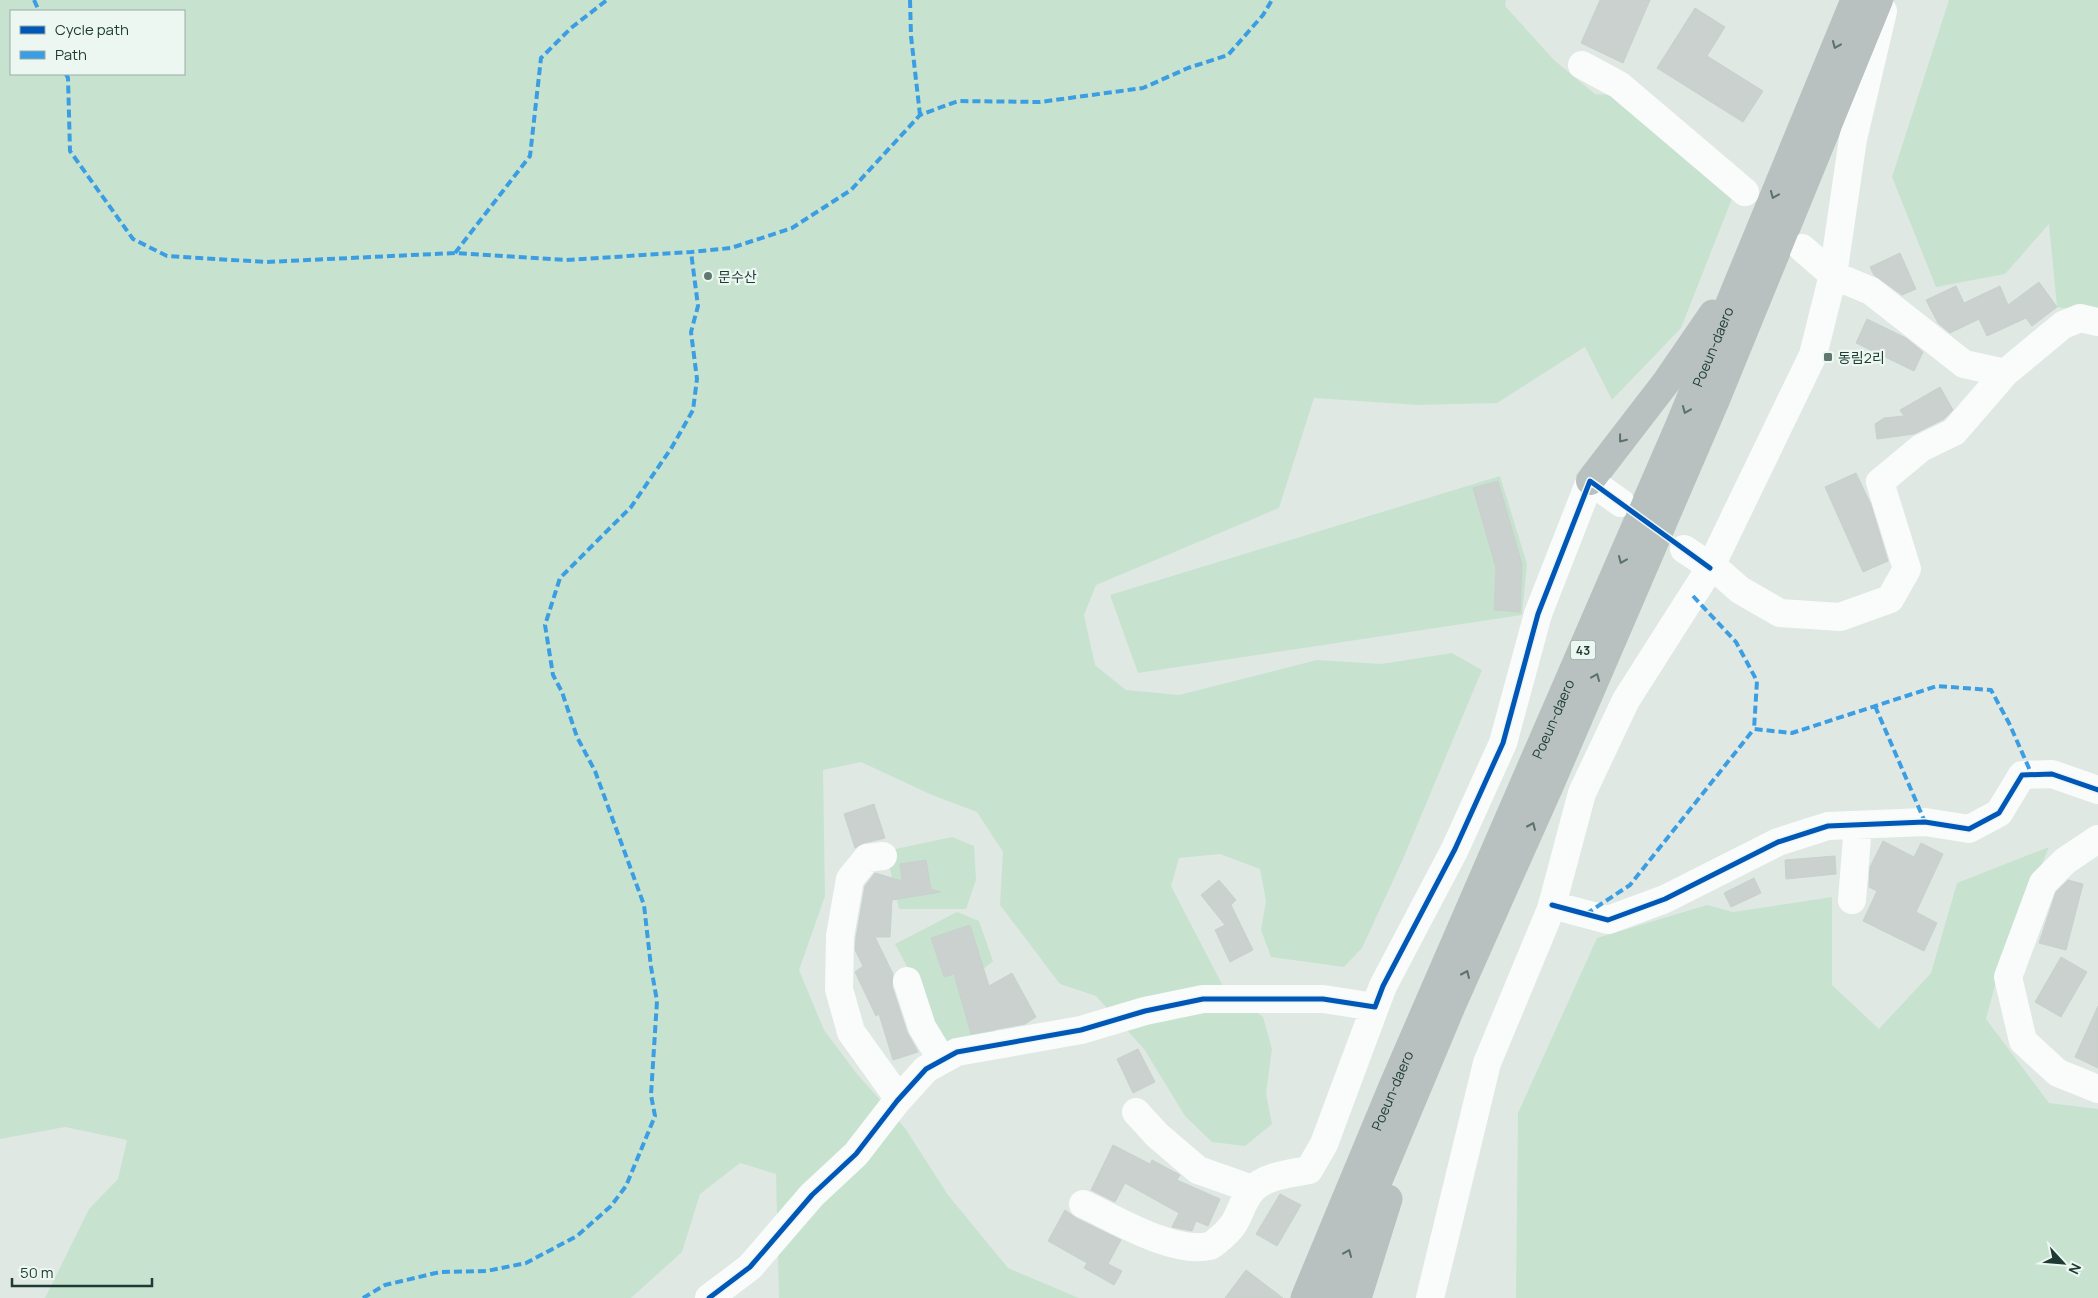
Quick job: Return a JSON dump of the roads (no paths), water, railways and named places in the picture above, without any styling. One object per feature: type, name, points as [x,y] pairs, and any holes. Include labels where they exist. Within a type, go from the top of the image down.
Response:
[{"type":"highway","name":"Poeun-daero","points":[[1304,1298],[1394,1084],[1671,446],[1855,0]]},
{"type":"highway","name":"Poeun-daero","points":[[1329,1298],[1452,1004],[1554,775],[1715,401],[1879,0]]},
{"type":"highway","points":[[1590,480],[1667,381],[1710,318],[1755,239]]},
{"type":"highway","points":[[1357,1298],[1452,1004]]},
{"type":"street","points":[[1430,1298],[1487,1063],[1552,905],[1582,793],[1626,700],[1710,568],[1813,355],[1833,275],[1854,139],[1885,0]]},
{"type":"street","points":[[1582,65],[1619,85],[1745,192]]},
{"type":"street","points":[[1802,248],[1833,275],[1871,291],[1964,364],[2005,374]]},
{"type":"street","points":[[1684,549],[1723,575],[1740,590],[1780,613],[1840,617],[1890,599],[1907,569],[1880,482],[1921,448],[1954,432],[2005,374],[2063,325],[2080,318],[2098,322]]},
{"type":"street","points":[[1083,1204],[1124,1223],[1143,1235],[1182,1245],[1210,1246],[1232,1230],[1252,1189],[1277,1175],[1309,1170],[1324,1144],[1384,986],[1456,849],[1503,743],[1538,614],[1590,480],[1621,503]]},
{"type":"street","points":[[1552,905],[1608,920],[1665,900],[1778,842],[1828,826],[1925,822],[1968,829],[1999,813],[2022,775],[2052,774],[2098,790]]},
{"type":"street","points":[[1852,900],[1858,825]]},
{"type":"street","points":[[2098,839],[2065,861],[2043,884],[2008,977],[2022,1041],[2058,1073],[2098,1089]]},
{"type":"street","points":[[884,856],[867,858],[850,879],[840,936],[839,989],[851,1032],[899,1099]]},
{"type":"street","points":[[907,981],[922,1028],[942,1060]]},
{"type":"street","points":[[709,1298],[750,1267],[812,1195],[856,1154],[899,1099],[926,1069],[957,1052],[1081,1030],[1145,1011],[1203,999],[1323,999],[1375,1007]]},
{"type":"street","points":[[1136,1112],[1156,1136],[1198,1170],[1252,1189]]},
{"type":"place","name":"문수산","points":[[708,276]]},
{"type":"place","name":"동림2리","points":[[1828,357]]}]
